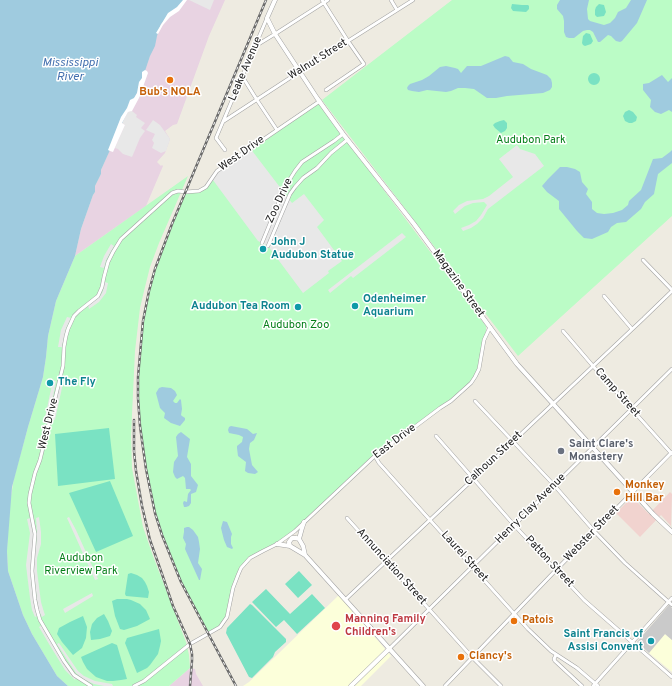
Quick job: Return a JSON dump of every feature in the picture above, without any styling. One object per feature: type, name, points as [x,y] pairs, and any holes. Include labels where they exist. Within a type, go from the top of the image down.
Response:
[{"type":"street","name":"Leake Avenue","points":[[225,150],[216,138],[275,0]]},
{"type":"street","points":[[256,45],[275,34],[323,1],[328,0]]},
{"type":"street","points":[[391,0],[397,10]]},
{"type":"street","name":"Walnut Street","points":[[224,121],[413,0]]},
{"type":"street","points":[[323,1],[364,64],[326,90]]},
{"type":"street","name":"Magazine Street","points":[[267,18],[275,34],[347,140],[416,227],[517,364],[653,514],[672,532]]},
{"type":"street","points":[[242,76],[277,130]]},
{"type":"street","name":"West Drive","points":[[91,686],[74,675],[40,620],[35,600],[32,571],[35,534],[29,503],[30,494],[63,366],[66,336],[70,322],[74,316],[98,296],[102,287],[108,262],[121,239],[172,193],[178,191],[192,191],[206,187],[217,171],[320,101]]},
{"type":"street","name":"Zoo Drive","points":[[262,242],[285,187],[295,171],[302,162],[343,134]]},
{"type":"street","name":"Zoo Drive","points":[[268,246],[290,194],[295,187],[306,175],[317,168],[331,153],[347,140]]},
{"type":"street","points":[[643,260],[672,291]]},
{"type":"street","name":"Calhoun Street","points":[[346,600],[672,291]]},
{"type":"street","points":[[604,296],[632,329]]},
{"type":"street","name":"East Drive","points":[[134,686],[144,682],[190,644],[220,627],[227,617],[233,588],[241,568],[250,558],[277,544],[295,531],[375,456],[451,401],[471,383],[476,377],[479,369],[484,340],[490,327]]},
{"type":"street","name":"Camp Street","points":[[563,331],[631,410],[672,453]]},
{"type":"street","name":"Henry Clay Avenue","points":[[389,649],[671,371]]},
{"type":"street","points":[[475,401],[554,485],[595,532],[625,563],[672,605]]},
{"type":"street","name":"Patton Street","points":[[436,436],[514,525],[584,600],[672,677]]},
{"type":"street","name":"Webster Street","points":[[446,686],[556,570],[672,453]]},
{"type":"street","name":"Laurel Street","points":[[375,456],[379,463],[528,629],[551,651],[577,668],[595,685]]},
{"type":"street","name":"Annunciation Street","points":[[347,518],[473,658],[501,686]]},
{"type":"street","points":[[304,522],[300,539],[306,555]]},
{"type":"street","points":[[290,546],[289,542],[292,538],[300,539]]},
{"type":"street","points":[[277,544],[290,546],[306,555],[423,686]]},
{"type":"street","points":[[595,685],[672,598]]},
{"type":"street","points":[[351,686],[389,649]]},
{"type":"street","name":"Laurel Street","points":[[556,655],[554,659],[555,661],[582,686]]},
{"type":"shaded area","points":[[186,0],[225,0],[209,36],[177,124],[165,131],[170,139],[165,153],[157,162],[163,166],[146,206],[75,256],[81,229],[95,192],[95,186],[145,70],[161,24]]},
{"type":"shaded area","points":[[189,0],[214,0],[210,10]]},
{"type":"shaded area","points":[[132,111],[137,115],[136,117],[145,123],[141,128],[145,131],[140,138],[132,157],[123,154],[115,148],[125,125],[122,123],[128,112]]},
{"type":"shaded area","points":[[153,120],[160,125],[170,139],[166,151],[161,153],[152,148],[154,143],[152,140],[155,134],[146,130]]},
{"type":"shaded area","points":[[517,145],[520,149],[535,154],[544,166],[488,209],[483,218],[477,224],[463,231],[461,228],[476,221],[487,205],[484,202],[473,203],[465,206],[455,214],[453,211],[459,205],[467,201],[483,199],[489,196],[513,177],[499,159]]},
{"type":"shaded area","points":[[250,148],[292,203],[304,194],[324,220],[317,227],[342,261],[303,293],[268,246],[258,241],[210,176]]},
{"type":"shaded area","points":[[402,233],[406,237],[353,278],[351,276],[330,293],[328,290]]},
{"type":"shaded area","points":[[111,244],[114,246],[106,260],[104,268],[100,267],[104,256]]},
{"type":"shaded area","points":[[104,282],[108,283],[106,293],[99,302],[89,309],[88,305],[101,295]]},
{"type":"shaded area","points":[[67,317],[71,318],[66,328],[62,347],[58,347],[61,330]]},
{"type":"shaded area","points":[[53,380],[56,381],[51,407],[46,422],[44,422]]},
{"type":"shaded area","points":[[60,383],[63,383],[55,420],[52,419]]},
{"type":"shaded area","points":[[670,492],[672,494],[671,526],[661,515],[640,537],[616,513],[632,497],[649,514]]},
{"type":"shaded area","points":[[39,517],[41,544],[37,558],[37,571],[41,602],[45,615],[42,617],[38,609],[34,574],[34,557],[37,532],[36,518]]},
{"type":"shaded area","points":[[69,517],[98,579],[95,580],[67,518]]},
{"type":"shaded area","points":[[31,518],[34,531],[31,579],[37,616],[35,617],[32,610],[26,565],[30,533],[27,519]]},
{"type":"shaded area","points":[[92,593],[93,596],[65,613],[63,609]]},
{"type":"shaded area","name":"Manning Family Children's","points":[[339,595],[391,656],[361,686],[243,686],[249,682]]},
{"type":"shaded area","points":[[669,605],[672,608],[672,640],[665,634],[649,653],[637,642]]},
{"type":"shaded area","points":[[42,625],[76,678],[75,680],[65,670],[49,644],[39,627]]},
{"type":"shaded area","points":[[665,634],[672,640],[672,672],[649,653]]},
{"type":"shaded area","points":[[59,643],[78,671],[84,676],[95,681],[112,684],[113,686],[94,684],[83,679],[76,673],[57,644]]},
{"type":"shaded area","points":[[190,668],[195,669],[196,674],[203,686],[169,686]]},
{"type":"green space","name":"Audubon Park","points":[[452,0],[672,0],[672,216],[518,356],[322,100]]},
{"type":"green space","points":[[512,4],[528,5],[529,9],[526,12],[513,11],[511,8]]},
{"type":"green space","points":[[599,4],[604,5],[606,12],[604,16],[597,17],[595,15],[595,10]]},
{"type":"green space","points":[[586,33],[590,34],[593,41],[591,44],[585,46],[582,43],[583,36]]},
{"type":"green space","points":[[596,73],[599,74],[599,84],[592,85],[589,84],[588,77],[589,74]]},
{"type":"green space","name":"Audubon Zoo","points":[[319,104],[486,326],[486,334],[475,377],[462,391],[375,456],[289,535],[255,555],[245,563],[238,575],[227,617],[220,627],[208,633],[172,562],[155,513],[146,469],[138,398],[139,362],[146,306],[156,266],[186,192],[199,191],[206,187],[212,179],[250,148]]},
{"type":"green space","points":[[629,110],[637,117],[636,121],[632,123],[625,121],[623,116],[625,112]]},
{"type":"green space","points":[[504,120],[507,123],[507,128],[501,133],[493,125]]},
{"type":"green space","name":"Audubon Riverview Park","points":[[188,176],[150,267],[140,308],[135,351],[131,436],[132,468],[143,527],[186,642],[190,668],[169,686],[68,686],[57,676],[32,634],[23,615],[8,571],[7,551],[9,509],[14,478],[43,377],[48,336],[56,301],[75,256]]},
{"type":"green space","points":[[109,428],[115,479],[58,486],[55,434]]},
{"type":"green space","points":[[110,481],[133,536],[96,552],[69,493]]},
{"type":"green space","points":[[299,571],[312,585],[298,598],[285,584]]},
{"type":"green space","points":[[131,573],[142,578],[145,582],[149,592],[148,598],[126,596],[128,574]]},
{"type":"green space","points":[[266,589],[290,614],[312,594],[325,608],[297,634],[284,620],[276,627],[252,602]]},
{"type":"green space","points":[[117,599],[127,599],[140,604],[146,610],[150,619],[137,626],[124,630],[120,629],[115,616],[112,601]]},
{"type":"green space","points":[[250,604],[286,639],[286,642],[275,652],[273,657],[252,678],[249,677],[226,633],[227,628]]},
{"type":"green space","points":[[104,614],[112,631],[110,636],[91,640],[90,632],[92,624],[97,618]]},
{"type":"green space","points":[[83,616],[87,627],[86,638],[82,648],[73,655],[57,634],[59,628]]},
{"type":"green space","points":[[159,629],[161,641],[158,654],[147,668],[137,673],[125,643],[127,638]]},
{"type":"green space","points":[[112,643],[117,645],[127,679],[107,681],[96,677],[87,669],[83,662],[81,657]]},
{"type":"water","name":"Mississippi River","points":[[0,0],[186,0],[161,24],[142,84],[129,108],[95,186],[95,192],[81,229],[75,256],[56,301],[48,336],[43,377],[12,487],[7,551],[8,571],[23,615],[32,634],[57,676],[68,686],[0,686]]},
{"type":"water","points":[[560,0],[589,0],[587,9],[588,19],[604,25],[610,23],[618,12],[626,8],[631,0],[647,0],[637,23],[622,41],[616,41],[608,35],[598,42],[593,32],[590,30],[583,31],[574,38],[566,37],[564,32],[563,16],[557,9],[557,5]]},
{"type":"water","points":[[505,56],[509,57],[513,62],[523,64],[531,69],[547,75],[551,79],[552,83],[550,90],[543,93],[487,98],[474,89],[458,88],[446,92],[427,90],[419,92],[408,90],[407,88],[410,84],[422,80],[440,67],[446,66],[455,68],[461,73],[467,66],[481,66]]},
{"type":"water","points":[[662,75],[668,82],[672,78],[672,112],[669,110],[661,114],[655,112],[650,107],[651,100],[643,90],[643,84],[649,83]]},
{"type":"water","points":[[672,150],[672,163],[658,174],[654,194],[645,202],[641,209],[626,222],[617,223],[611,227],[608,232],[592,239],[584,238],[577,231],[559,209],[559,201],[542,186],[560,167],[575,169],[580,172],[582,182],[588,189],[586,194],[592,202],[592,209],[597,213],[613,213],[622,210],[641,190],[653,159],[662,158]]},
{"type":"water","points":[[159,388],[171,388],[175,391],[177,395],[173,401],[175,403],[177,403],[180,399],[181,400],[181,415],[185,418],[185,420],[180,426],[171,423],[164,418],[165,413],[160,408],[156,393]]},
{"type":"water","points":[[231,426],[247,429],[253,434],[257,433],[254,440],[250,443],[249,449],[252,465],[258,472],[255,474],[245,471],[246,462],[238,456],[237,448],[237,446],[242,442],[243,437],[229,433],[228,430]]},
{"type":"water","points":[[181,432],[190,439],[187,457],[191,464],[191,476],[198,485],[196,492],[191,494],[191,503],[186,507],[184,507],[183,503],[184,501],[187,502],[188,494],[191,490],[186,489],[185,478],[183,476],[177,479],[173,472],[174,462],[178,456],[176,437]]},
{"type":"water","points":[[223,521],[227,522],[232,534],[232,549],[227,547],[224,540],[221,528]]},
{"type":"water","points":[[187,527],[193,530],[198,537],[200,549],[198,563],[202,569],[200,580],[185,549],[186,544],[183,538],[184,528]]},
{"type":"pier","points":[[183,0],[187,0],[179,11],[170,17],[163,25],[158,34],[156,33],[168,13],[177,7]]},
{"type":"pier","points":[[145,70],[148,73],[139,98],[132,111],[128,112],[122,123],[125,125],[113,152],[110,151],[108,150],[121,117],[130,100],[134,98],[137,93],[139,82],[142,78],[142,72]]},
{"type":"railway","points":[[236,686],[181,582],[162,535],[155,513],[146,469],[140,426],[138,377],[143,321],[155,269],[172,224],[266,0]]},
{"type":"railway","points":[[134,420],[134,451],[142,506],[150,540],[173,606],[190,644],[192,654],[190,686]]},
{"type":"place","name":"Bub's NOLA","points":[[170,80]]},
{"type":"place","name":"John J Audubon Statue","points":[[263,249]]},
{"type":"place","name":"Odenheimer Aquarium","points":[[355,306]]},
{"type":"place","name":"Audubon Tea Room","points":[[298,307]]},
{"type":"place","name":"The Fly","points":[[50,383]]},
{"type":"place","name":"Saint Clare's Monastery","points":[[561,451]]},
{"type":"place","name":"Monkey Hill Bar","points":[[617,492]]},
{"type":"place","name":"Patois","points":[[514,621]]},
{"type":"place","name":"Manning Family Children's","points":[[336,626]]},
{"type":"place","name":"Saint Francis of Assisi Convent","points":[[651,641]]},
{"type":"place","name":"Clancy's","points":[[461,657]]}]
